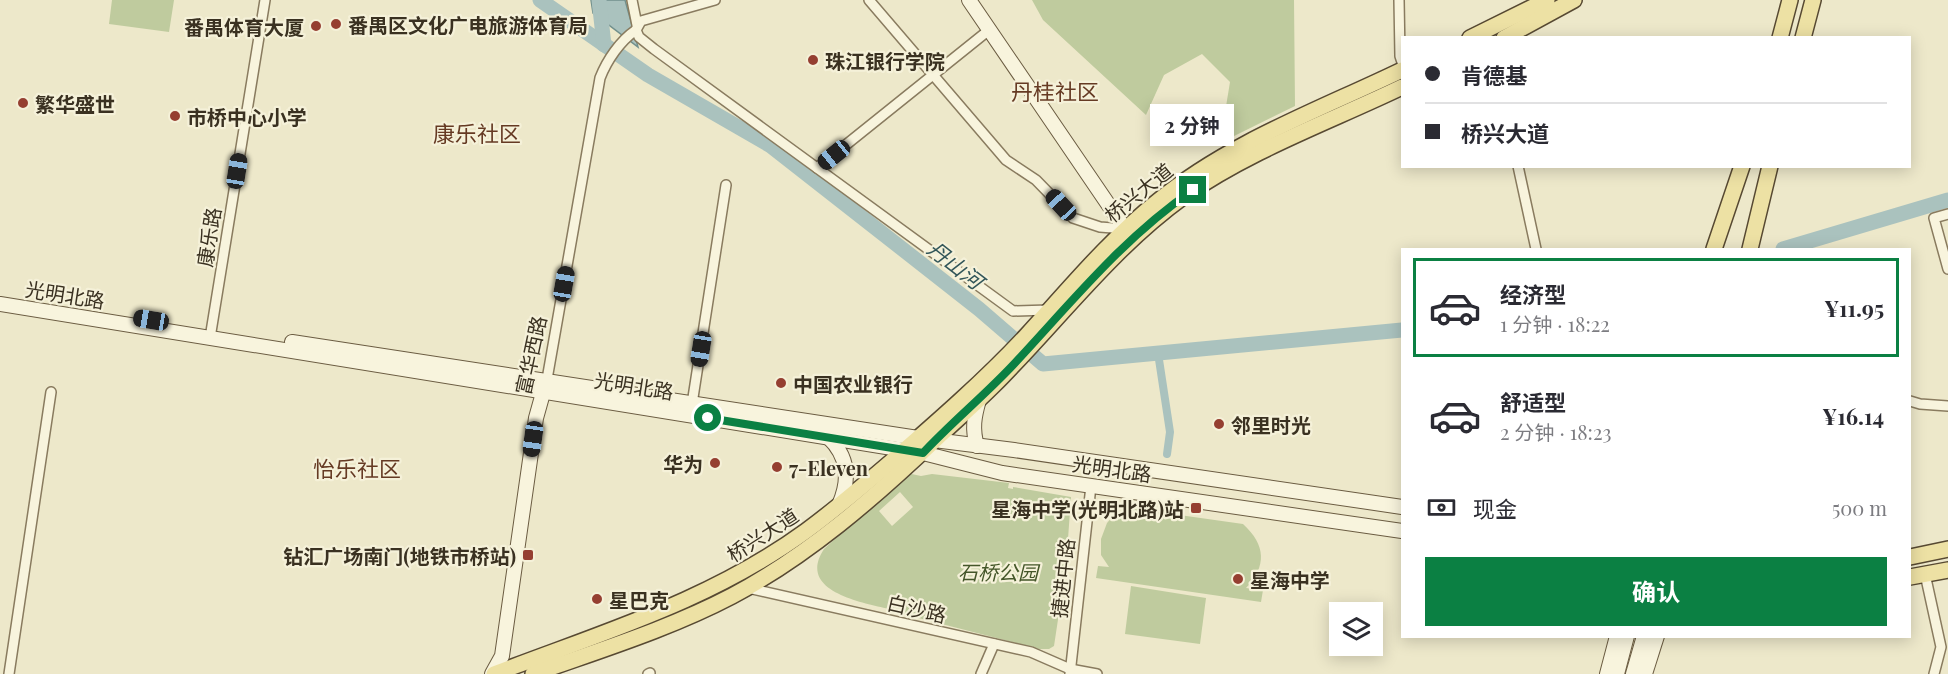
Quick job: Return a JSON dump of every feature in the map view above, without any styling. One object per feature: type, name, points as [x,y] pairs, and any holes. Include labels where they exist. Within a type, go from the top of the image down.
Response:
[{"type":"main road","points":[[969,0],[1125,228]]},
{"type":"main road","points":[[1474,36],[1546,0]]},
{"type":"main road","points":[[1508,36],[1574,0]]},
{"type":"main road","points":[[1780,0],[1780,36]]},
{"type":"main road","points":[[1781,36],[1790,0]]},
{"type":"main road","points":[[1804,36],[1813,0]]},
{"type":"main road","name":"桥兴大道","points":[[1029,340],[1049,310],[1125,228],[1177,186],[1254,139],[1401,70]]},
{"type":"main road","name":"桥兴大道","points":[[1029,340],[1127,244],[1181,199],[1232,166],[1401,87]]},
{"type":"main road","points":[[1714,248],[1741,168]]},
{"type":"main road","points":[[1751,244],[1770,168]]},
{"type":"main road","name":"光明北路","points":[[0,295],[211,334]]},
{"type":"main road","name":"光明北路","points":[[0,304],[211,334],[545,387],[904,450]]},
{"type":"main road","points":[[1011,359],[1029,340]]},
{"type":"main road","name":"桥兴大道","points":[[493,674],[626,625],[727,582],[784,547],[839,505],[904,450],[934,441],[979,400],[1011,359]]},
{"type":"main road","name":"桥兴大道","points":[[533,674],[675,622],[704,610],[747,587],[830,532],[887,485],[920,446],[1011,359]]},
{"type":"main road","name":"光明北路","points":[[545,387],[692,404],[920,446],[980,468],[1002,473],[1401,531]]},
{"type":"main road","name":"富华西路","points":[[493,674],[502,656],[536,418],[545,387]]},
{"type":"main road","points":[[979,400],[973,432],[980,446],[980,468]]},
{"type":"main road","points":[[828,437],[841,453],[846,470],[846,487],[839,505]]},
{"type":"main road","name":"光明北路","points":[[934,441],[1401,507]]},
{"type":"main road","points":[[1911,557],[1948,549]]},
{"type":"main road","points":[[1917,575],[1948,570]]},
{"type":"main road","points":[[1607,674],[1616,638]]},
{"type":"main road","points":[[1617,674],[1626,638]]},
{"type":"main road","points":[[1633,674],[1643,638]]},
{"type":"main road","points":[[1645,674],[1656,638]]},
{"type":"main road","points":[[1640,674],[1650,655]]},
{"type":"street","name":"康乐路","points":[[211,334],[265,0]]},
{"type":"street","points":[[632,0],[639,36],[654,49],[1013,311],[1049,310]]},
{"type":"street","points":[[637,27],[641,21],[715,0]]},
{"type":"street","points":[[869,0],[1006,160],[1036,180],[1073,218],[1100,227],[1125,228]]},
{"type":"street","points":[[1399,0],[1401,59]]},
{"type":"street","name":"富华西路","points":[[545,387],[600,78],[605,65],[637,27]]},
{"type":"street","points":[[817,168],[989,30]]},
{"type":"street","points":[[1518,168],[1536,248]]},
{"type":"street","points":[[692,404],[726,185]]},
{"type":"street","points":[[1948,214],[1934,218],[1948,269]]},
{"type":"street","points":[[9,674],[51,392]]},
{"type":"street","points":[[1911,401],[1948,405]]},
{"type":"street","name":"捷进中路","points":[[1070,672],[1091,486]]},
{"type":"street","points":[[1917,575],[1945,647],[1934,674]]},
{"type":"street","name":"白沙路","points":[[727,582],[1031,652],[1070,672],[1097,674]]},
{"type":"street","points":[[981,674],[994,644]]},
{"type":"green space","points":[[112,0],[174,0],[169,32],[109,24]]},
{"type":"green space","points":[[1032,0],[1294,0],[1295,106],[1220,143],[1230,82],[1202,54],[1164,75],[1146,115],[1043,20]]},
{"type":"green space","name":"石桥公园","points":[[907,473],[1009,483],[1008,488],[1071,497],[1068,539],[1066,539],[1068,542],[1060,591],[1062,593],[1054,646],[1049,649],[1039,649],[895,612],[838,593],[826,586],[819,576],[818,564],[824,549]],"holes":[[[900,492],[913,507],[892,526],[879,511]]]},
{"type":"green space","points":[[1137,509],[1243,524],[1256,540],[1261,556],[1258,572],[1246,588],[1263,590],[1261,602],[1096,578],[1098,566],[1109,567],[1101,555],[1101,539],[1107,523],[1116,513]]},
{"type":"green space","points":[[1131,586],[1206,598],[1200,644],[1125,634]]},
{"type":"water","points":[[591,0],[625,0],[638,47],[593,13]]},
{"type":"waterway","name":"丹山河","points":[[540,0],[648,75],[771,146],[979,309],[1043,364],[1401,330]]},
{"type":"waterway","points":[[599,0],[604,45]]},
{"type":"waterway","points":[[1786,248],[1948,200]]},
{"type":"waterway","points":[[1158,353],[1170,432],[1167,454]]},
{"type":"place","name":"番禺区文化广电旅游体育局","points":[[336,24]]},
{"type":"place","name":"番禺体育大厦","points":[[316,26]]},
{"type":"place","name":"珠江银行学院","points":[[813,60]]},
{"type":"place","name":"繁华盛世","points":[[23,103]]},
{"type":"place","name":"市桥中心小学","points":[[175,116]]},
{"type":"place","name":"中国农业银行","points":[[781,383]]},
{"type":"place","name":"邻里时光","points":[[1219,424]]},
{"type":"place","name":"华为","points":[[715,463]]},
{"type":"place","name":"7-Eleven","points":[[777,467]]},
{"type":"place","name":"星海中学(光明北路)站","points":[[1196,508]]},
{"type":"place","name":"钻汇广场南门(地铁市桥站)","points":[[528,555]]},
{"type":"place","name":"星海中学","points":[[1238,579]]},
{"type":"place","name":"星巴克","points":[[597,599]]},
{"type":"district","name":"丹桂社区","points":[[1055,91]]},
{"type":"district","name":"康乐社区","points":[[477,133]]},
{"type":"district","name":"怡乐社区","points":[[357,468]]},
{"type":"route","points":[[708,418],[923,453],[996,383],[1088,281],[1127,244],[1193,190]]}]
